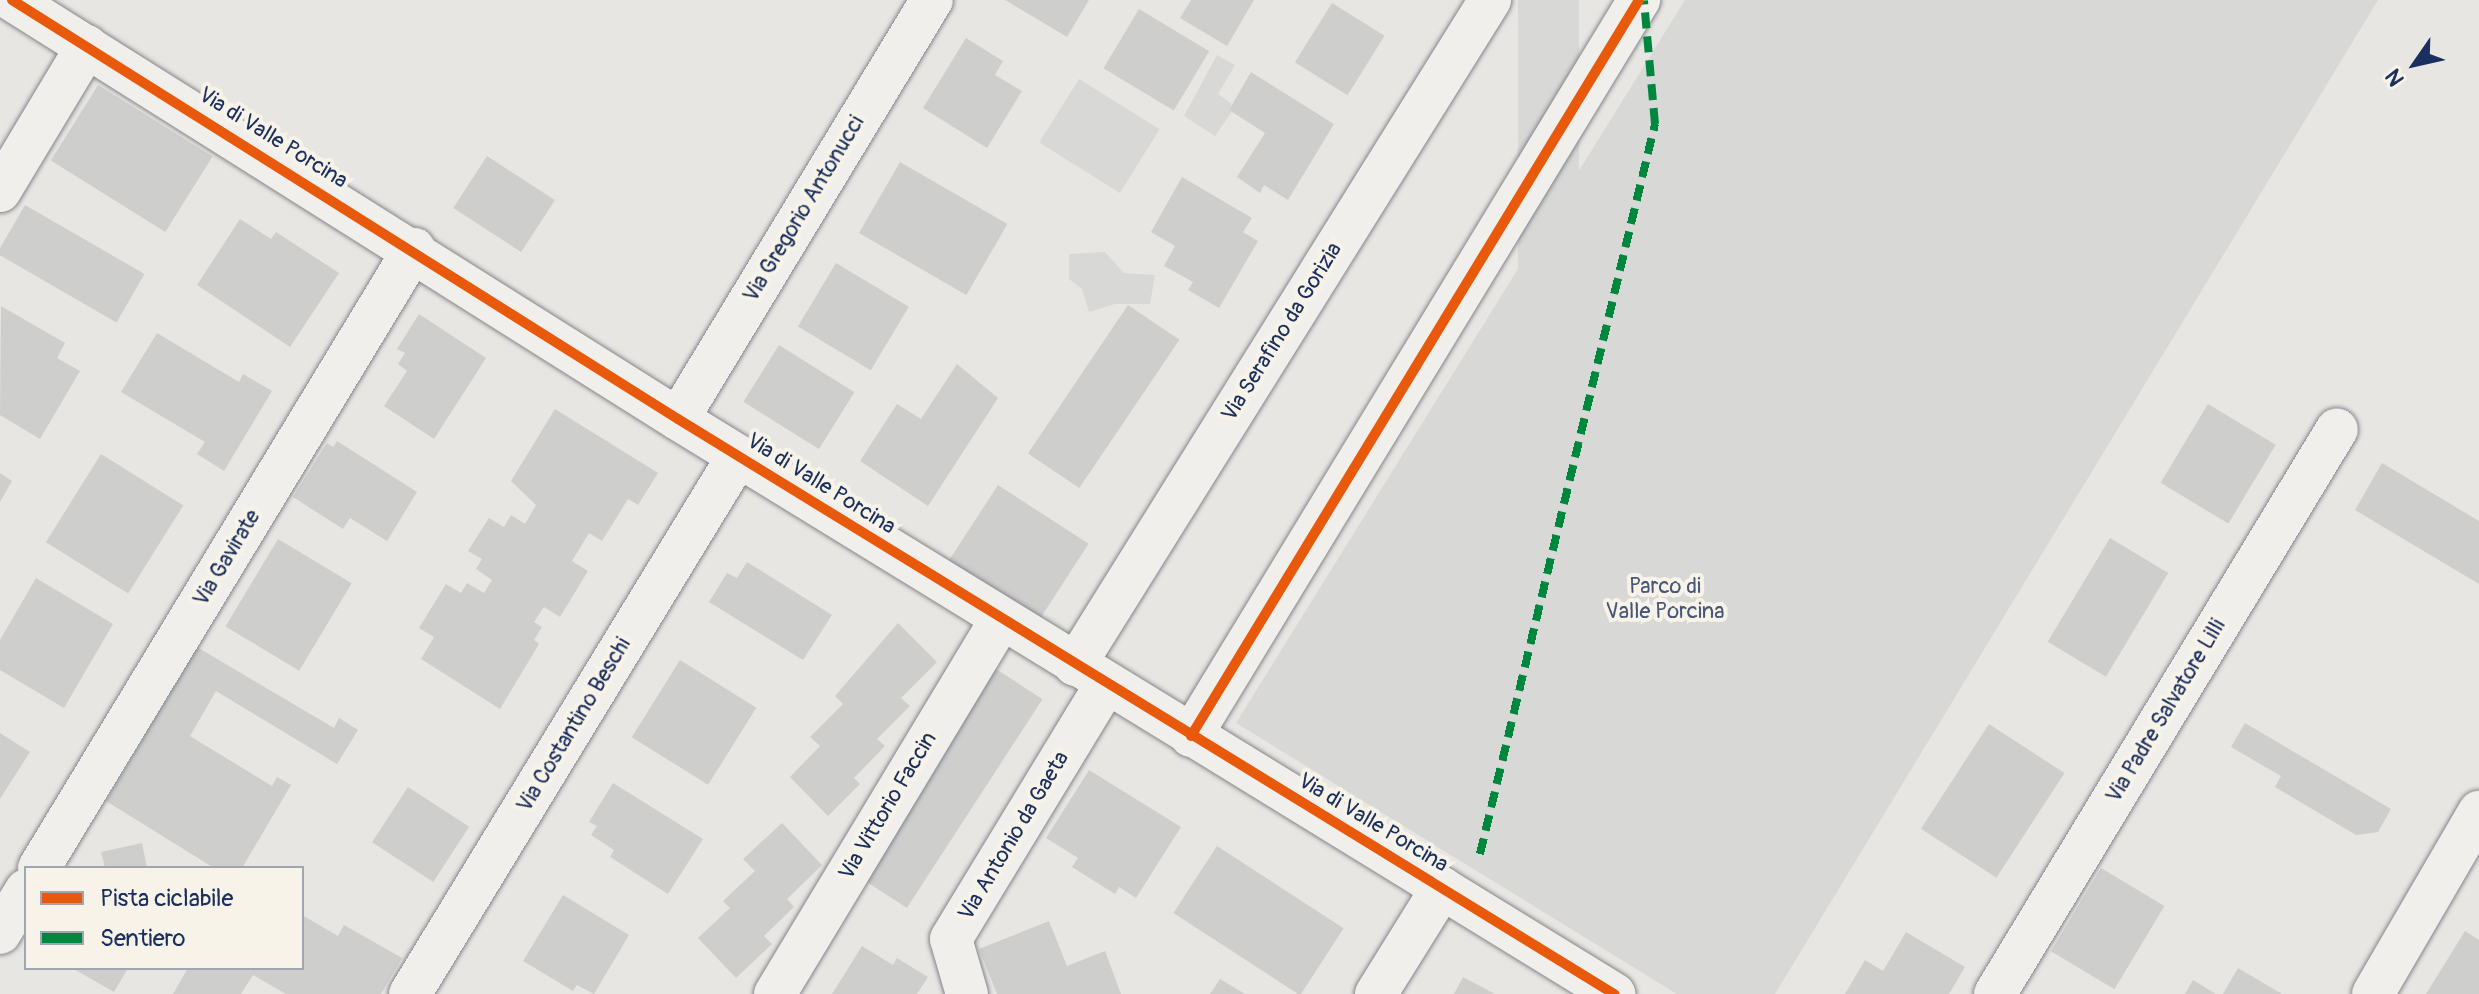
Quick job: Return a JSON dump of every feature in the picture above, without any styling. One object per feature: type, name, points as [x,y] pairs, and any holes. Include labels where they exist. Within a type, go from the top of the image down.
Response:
[{"type":"street","name":"Via di Valle Porcina","points":[[12,0],[414,249],[678,419],[1614,994]]},
{"type":"street","name":"Via Gregorio Antonucci","points":[[678,419],[932,0]]},
{"type":"street","name":"Via Serafino da Gorizia","points":[[1090,674],[1490,0]]},
{"type":"street","points":[[1191,736],[1639,0]]},
{"type":"street","points":[[0,191],[87,46]]},
{"type":"street","name":"Via Gavirate","points":[[40,866],[414,249]]},
{"type":"street","name":"Via Padre Salvatore Lilli","points":[[1995,994],[2337,429]]},
{"type":"street","name":"Via Costantino Beschi","points":[[410,994],[738,456]]},
{"type":"street","name":"Via Vittorio Faccin","points":[[775,994],[1001,619]]},
{"type":"street","name":"Via Antonio da Gaeta","points":[[967,994],[951,939],[1090,674]]},
{"type":"street","points":[[2373,994],[2479,812]]},
{"type":"street","points":[[1376,994],[1442,888]]},
{"type":"street","points":[[0,933],[24,893]]},
{"type":"shaded area","points":[[1518,0],[1579,0],[1579,702],[1518,702]]},
{"type":"shaded area","name":"Parco di Valle Porcina","points":[[1685,0],[2378,0],[1775,994],[1677,994],[1236,723]]},
{"type":"shaded area","points":[[1217,55],[1235,65],[1218,94],[1231,103],[1231,113],[1215,136],[1184,116]]},
{"type":"shaded area","points":[[1079,79],[1160,129],[1120,193],[1039,143]]},
{"type":"shaded area","points":[[1105,252],[1124,273],[1155,275],[1150,304],[1115,304],[1089,312],[1082,289],[1069,279],[1069,254]]},
{"type":"building","points":[[1005,0],[1089,0],[1067,37]]},
{"type":"building","points":[[1191,0],[1254,0],[1227,46],[1180,18]]},
{"type":"building","points":[[1332,3],[1385,36],[1347,95],[1295,62]]},
{"type":"building","points":[[1139,9],[1209,51],[1174,110],[1103,68]]},
{"type":"building","points":[[966,38],[1003,61],[995,75],[1022,91],[987,148],[923,108]]},
{"type":"building","points":[[1251,72],[1334,124],[1288,200],[1264,185],[1260,193],[1237,177],[1265,133],[1229,110]]},
{"type":"building","points":[[98,85],[212,157],[165,232],[51,160]]},
{"type":"building","points":[[487,156],[555,200],[521,252],[453,208]]},
{"type":"building","points":[[900,162],[1007,224],[966,295],[859,233]]},
{"type":"building","points":[[1182,177],[1252,218],[1243,232],[1258,241],[1219,308],[1188,290],[1193,282],[1164,266],[1175,246],[1151,232]]},
{"type":"building","points":[[25,205],[145,274],[117,322],[0,255],[0,248]]},
{"type":"building","points":[[240,219],[271,239],[276,232],[339,273],[290,347],[197,285]]},
{"type":"building","points":[[836,263],[909,307],[871,370],[798,326]]},
{"type":"building","points":[[1128,305],[1179,340],[1079,488],[1028,453]]},
{"type":"building","points":[[1,306],[65,343],[57,358],[80,371],[40,439],[0,415]]},
{"type":"building","points":[[419,314],[486,358],[434,439],[384,406],[407,371],[398,364],[405,353],[397,349]]},
{"type":"building","points":[[157,333],[239,382],[243,374],[272,391],[224,471],[197,454],[205,442],[121,392]]},
{"type":"building","points":[[779,345],[854,392],[819,449],[743,402]]},
{"type":"building","points":[[957,364],[998,398],[928,506],[860,461],[897,404],[921,419]]},
{"type":"building","points":[[2208,404],[2276,445],[2228,524],[2161,483]]},
{"type":"building","points":[[555,409],[658,473],[638,505],[628,499],[602,541],[589,533],[572,561],[588,571],[560,617],[544,607],[534,622],[542,627],[534,640],[539,644],[500,709],[421,659],[434,637],[419,628],[446,584],[461,593],[467,583],[484,593],[492,580],[476,569],[482,559],[468,551],[489,518],[504,527],[511,515],[525,524],[536,505],[511,481]]},
{"type":"building","points":[[337,441],[417,492],[387,541],[350,518],[343,529],[293,497],[327,443],[333,447]]},
{"type":"building","points":[[101,454],[183,505],[128,594],[46,542]]},
{"type":"building","points":[[2382,463],[2479,521],[2479,584],[2355,510]]},
{"type":"building","points":[[0,473],[12,481],[0,502]]},
{"type":"building","points":[[998,485],[1089,544],[1037,623],[947,564]]},
{"type":"building","points":[[2110,538],[2168,573],[2106,677],[2048,642]]},
{"type":"building","points":[[278,539],[352,583],[299,671],[225,626]]},
{"type":"building","points":[[747,562],[832,615],[803,660],[709,602],[727,573],[737,578]]},
{"type":"building","points":[[36,578],[113,624],[64,708],[0,670],[0,640]]},
{"type":"building","points":[[898,623],[937,662],[901,698],[910,706],[877,739],[885,746],[854,778],[860,784],[828,816],[790,777],[820,746],[810,737],[843,704],[835,696]]},
{"type":"building","points":[[197,647],[334,728],[339,718],[358,730],[337,764],[216,691],[190,736],[272,786],[277,777],[291,785],[243,866],[211,866],[106,801]]},
{"type":"building","points":[[680,660],[756,708],[708,785],[632,737]]},
{"type":"building","points":[[993,667],[1042,699],[907,908],[857,876]]},
{"type":"building","points":[[2245,723],[2391,809],[2378,832],[2356,835],[2275,787],[2281,776],[2231,747]]},
{"type":"building","points":[[1989,724],[2064,773],[1996,878],[1921,829]]},
{"type":"building","points":[[0,733],[30,752],[0,799]]},
{"type":"building","points":[[1089,770],[1181,827],[1136,898],[1119,887],[1115,894],[1072,867],[1078,858],[1046,838]]},
{"type":"building","points":[[613,783],[703,839],[668,894],[610,857],[614,850],[591,835],[597,826],[589,822]]},
{"type":"building","points":[[408,787],[469,827],[433,882],[372,842]]},
{"type":"building","points":[[782,823],[822,865],[787,899],[794,907],[764,936],[772,944],[736,978],[698,938],[730,908],[723,901],[755,871],[743,859]]},
{"type":"building","points":[[142,843],[147,866],[104,866],[101,852]]},
{"type":"building","points":[[1217,846],[1344,928],[1298,994],[1173,913]]},
{"type":"building","points":[[2101,868],[2164,906],[2114,989],[2051,951]]},
{"type":"building","points":[[563,895],[629,935],[594,994],[577,985],[573,991],[523,961]]},
{"type":"building","points":[[304,916],[338,936],[344,925],[402,958],[381,994],[286,994],[253,975],[241,994],[173,994],[187,970],[304,970]]},
{"type":"building","points":[[1049,921],[1067,966],[1105,951],[1121,994],[997,994],[979,949]]},
{"type":"building","points":[[2465,931],[2479,940],[2479,994],[2426,994]]},
{"type":"building","points":[[1906,932],[1965,967],[1949,994],[1845,994],[1865,960],[1883,971]]},
{"type":"building","points":[[862,946],[893,965],[897,958],[928,977],[917,994],[832,994]]},
{"type":"building","points":[[2238,968],[2282,994],[2223,994]]},
{"type":"building","points":[[76,970],[127,970],[114,992]]},
{"type":"building","points":[[1463,977],[1495,994],[1454,994]]},
{"type":"building","points":[[1220,979],[1245,994],[1210,994]]},
{"type":"building","points":[[2193,980],[2216,994],[2185,994]]},
{"type":"marked path","points":[[1480,854],[1655,124],[1644,0]]},
{"type":"cycle path","points":[[12,0],[678,419],[1614,994]]},
{"type":"cycle path","points":[[1191,736],[1639,0]]}]
